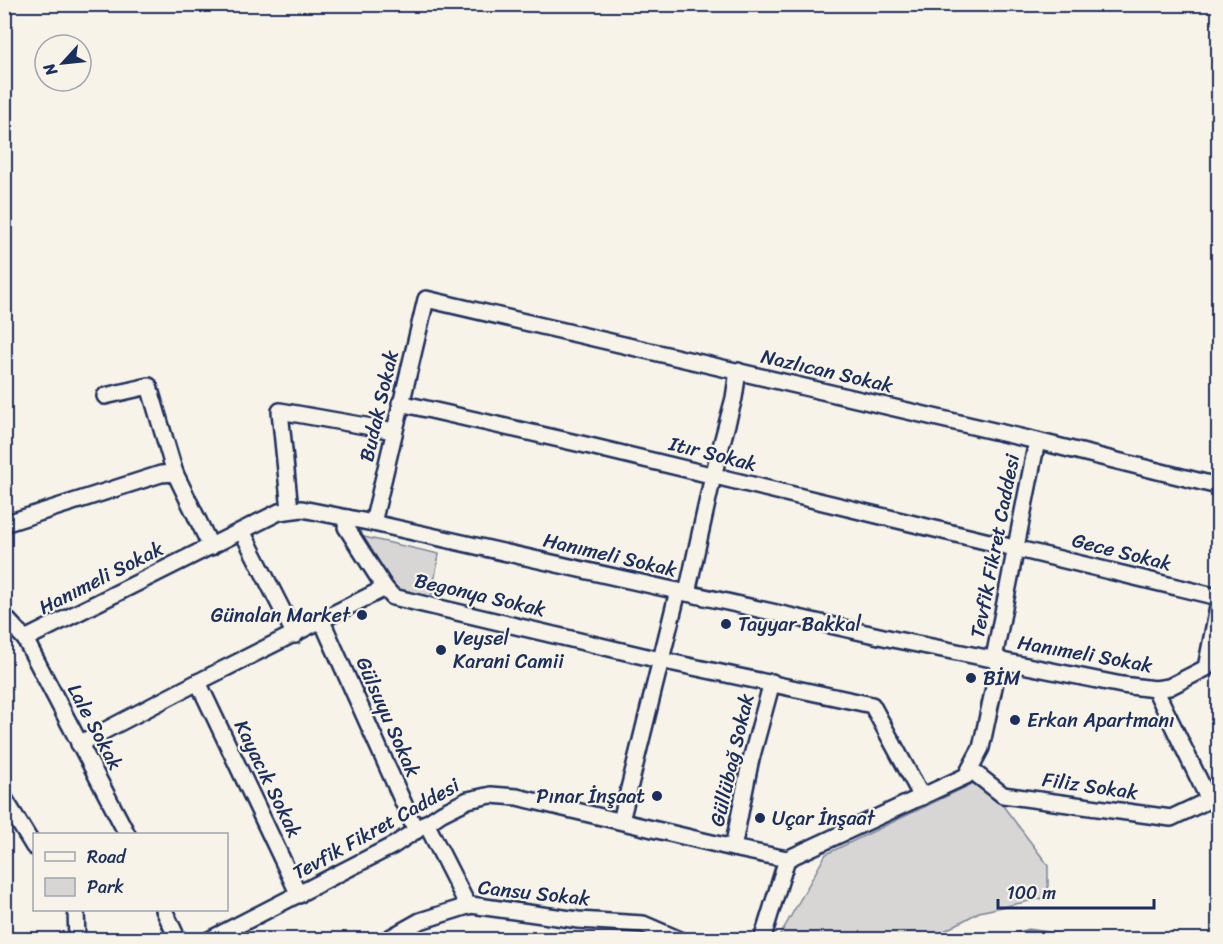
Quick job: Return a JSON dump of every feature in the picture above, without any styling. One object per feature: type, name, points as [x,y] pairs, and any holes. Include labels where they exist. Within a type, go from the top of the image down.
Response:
[{"type":"street","name":"Nazlıcan Sokak","points":[[426,299],[1037,441],[1218,486]]},
{"type":"street","name":"Budak Sokak","points":[[373,523],[426,299]]},
{"type":"street","points":[[621,820],[660,660],[682,592],[735,398],[738,371]]},
{"type":"street","points":[[105,396],[149,386],[175,473],[211,547]]},
{"type":"street","name":"Itır Sokak","points":[[400,403],[1015,547]]},
{"type":"street","points":[[290,510],[280,411],[394,431]]},
{"type":"street","name":"Tevfik Fikret Caddesi","points":[[970,770],[981,748],[1015,547],[1037,441]]},
{"type":"street","points":[[4,524],[161,474],[175,473]]},
{"type":"street","name":"Hanımeli Sokak","points":[[25,639],[279,512],[302,509],[897,640],[1122,685],[1155,689],[1169,687],[1212,671]]},
{"type":"street","points":[[348,518],[346,527],[385,588]]},
{"type":"street","points":[[242,531],[295,634]]},
{"type":"street","name":"Gece Sokak","points":[[1015,547],[1218,597]]},
{"type":"street","name":"Begonya Sokak","points":[[79,744],[385,588],[393,597],[660,660],[872,705],[922,797]]},
{"type":"street","points":[[1212,671],[1218,608]]},
{"type":"street","name":"Lale Sokak","points":[[4,616],[25,639],[126,833]]},
{"type":"street","name":"Gülsuyu Sokak","points":[[322,621],[421,827],[468,906]]},
{"type":"street","name":"Kayacık Sokak","points":[[198,682],[299,895]]},
{"type":"street","name":"Güllübağ Sokak","points":[[733,848],[750,763],[772,682]]},
{"type":"street","name":"Filiz Sokak","points":[[970,770],[1003,795],[1171,818],[1209,800],[1155,689]]},
{"type":"street","points":[[762,939],[787,859],[966,776],[970,770]]},
{"type":"street","name":"Tevfik Fikret Caddesi","points":[[209,939],[299,895],[468,800],[491,795],[517,797],[787,859]]},
{"type":"street","points":[[4,798],[33,845]]},
{"type":"street","name":"Cansu Sokak","points":[[386,939],[420,921],[468,906],[578,920],[643,924],[680,939]]},
{"type":"street","points":[[76,911],[77,939]]},
{"type":"street","points":[[165,911],[178,939]]},
{"type":"green space","points":[[364,537],[439,554],[431,599],[396,591],[360,539]]},
{"type":"green space","points":[[974,783],[997,798],[1048,865],[1048,897],[979,912],[930,939],[780,940],[779,937],[826,854]]},
{"type":"waterway","points":[[991,940],[1029,930],[1058,934],[1073,940]]},
{"type":"place","name":"Günalan Market","points":[[362,615]]},
{"type":"place","name":"Tayyar Bakkal","points":[[726,624]]},
{"type":"place","name":"Veysel Karani Camii","points":[[441,650]]},
{"type":"place","name":"BİM","points":[[971,678]]},
{"type":"place","name":"Erkan Apartmanı","points":[[1015,720]]},
{"type":"place","name":"Pınar İnşaat","points":[[657,796]]},
{"type":"place","name":"Uçar İnşaat","points":[[760,818]]}]
